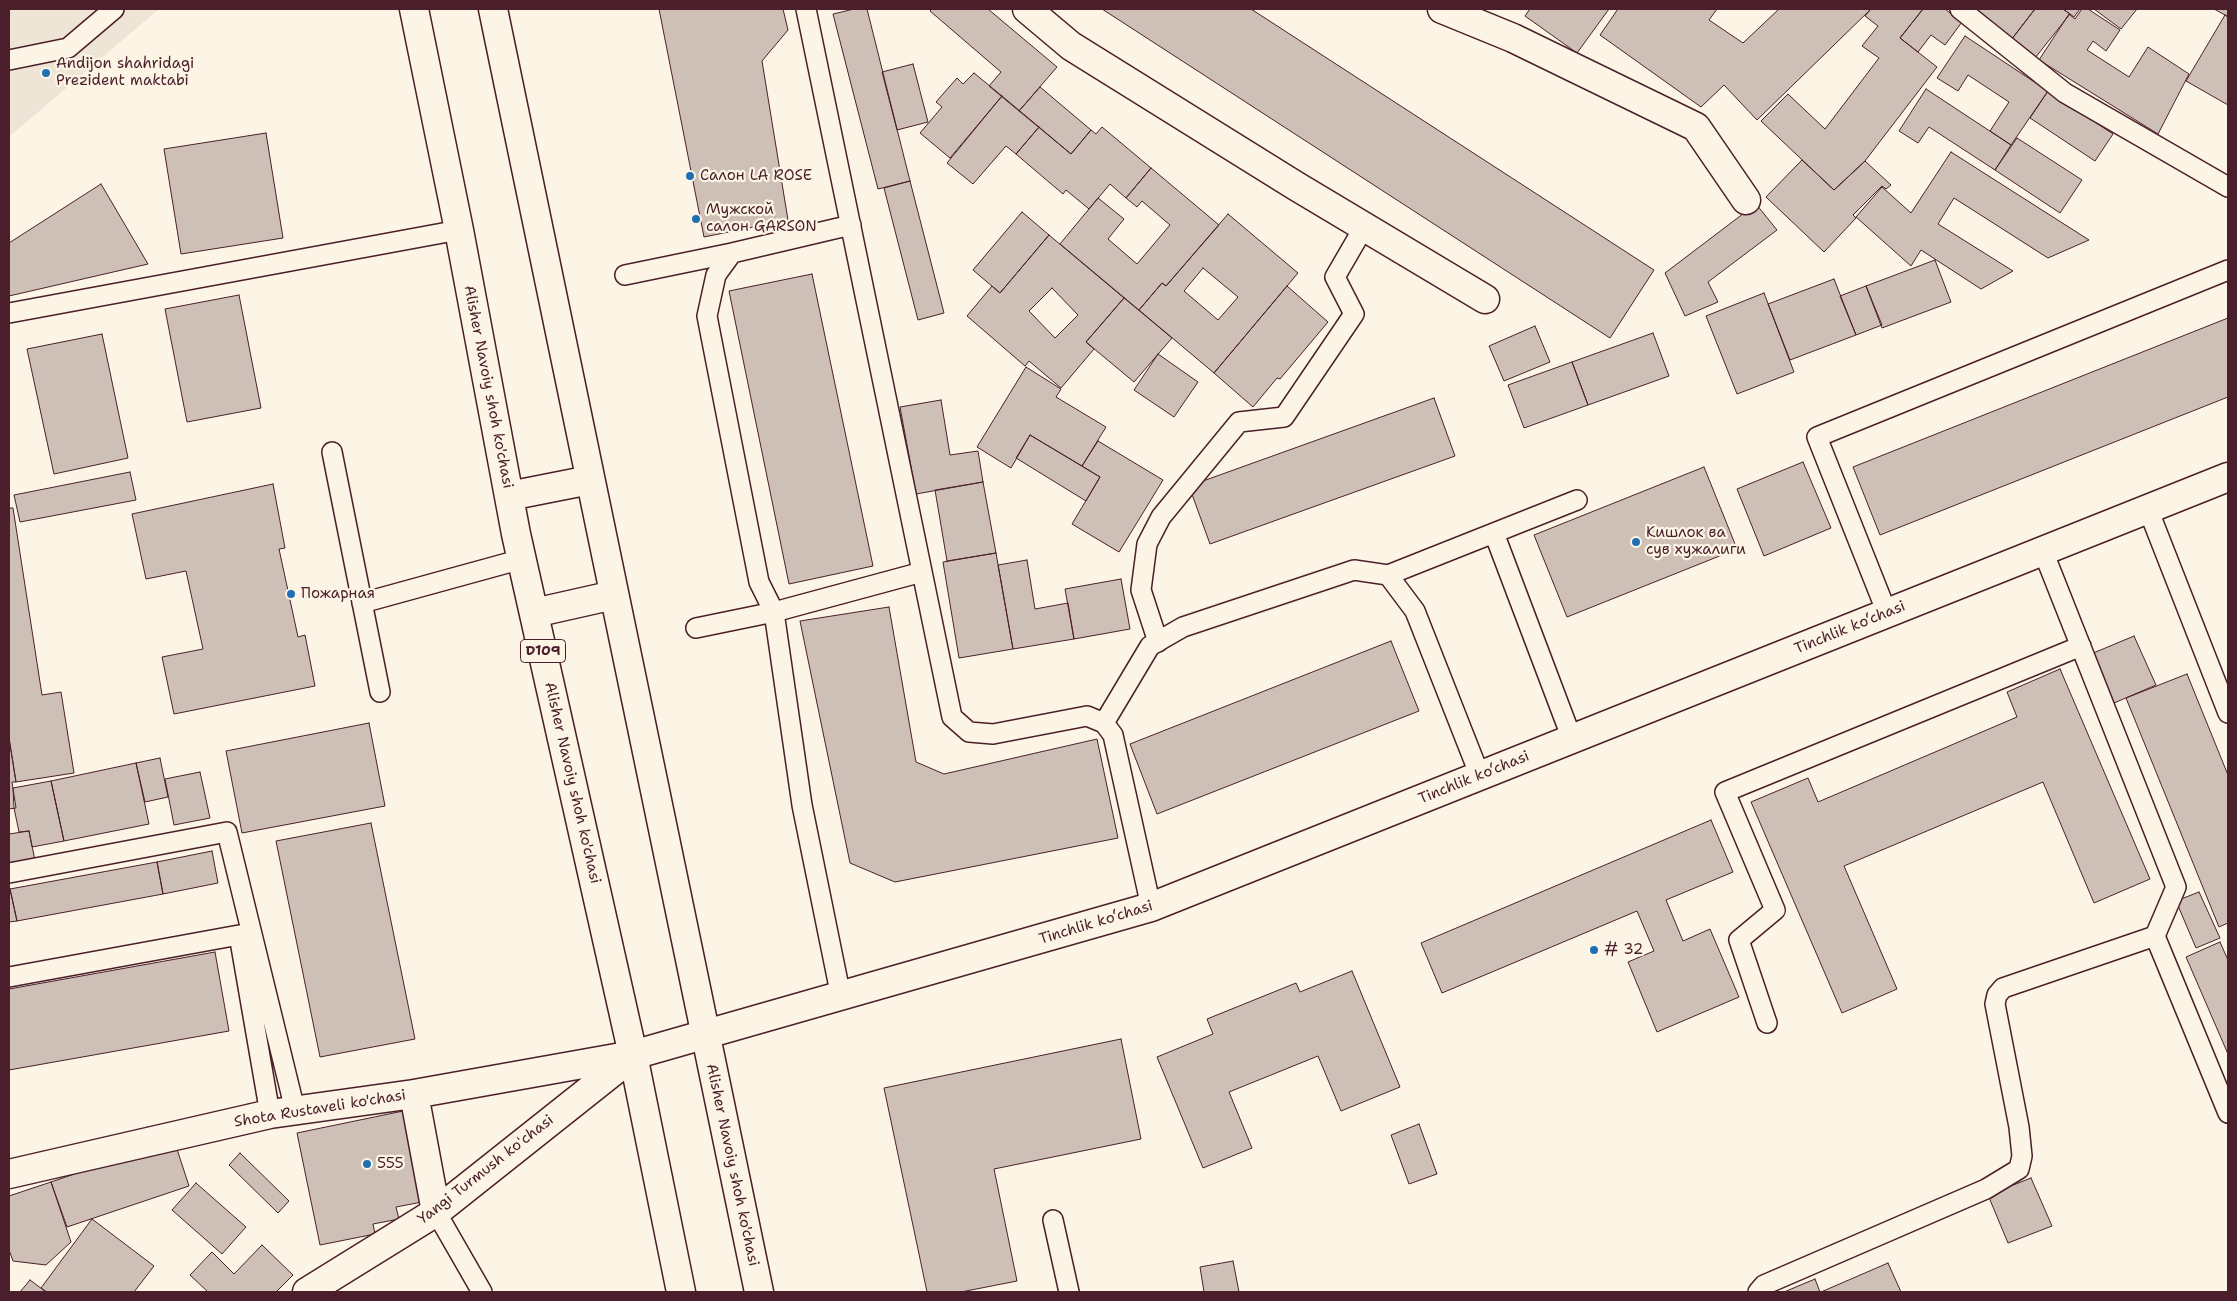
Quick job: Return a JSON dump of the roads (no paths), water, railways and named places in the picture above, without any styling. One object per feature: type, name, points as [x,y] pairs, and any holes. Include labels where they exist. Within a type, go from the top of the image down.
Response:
[{"type":"street","name":"Alisher Navoiy shoh ko'chasi","points":[[414,9],[459,230],[522,559],[633,1055],[681,1292]]},
{"type":"street","name":"Alisher Navoiy shoh ko'chasi","points":[[493,9],[758,1292]]},
{"type":"street","points":[[1027,9],[1071,46],[1364,227],[1485,299]]},
{"type":"street","points":[[1442,9],[1513,38],[1696,127],[1746,200]]},
{"type":"street","name":"Tinchlik kо‘chasi","points":[[706,1036],[1151,908],[2228,477]]},
{"type":"street","points":[[509,496],[590,480]]},
{"type":"street","points":[[534,613],[614,595]]},
{"type":"street","name":"Shota Rustaveli ko'chasi","points":[[9,1174],[282,1112],[414,1094],[633,1055],[706,1036]]},
{"type":"street","name":"Yangi Turmush koʻchasi","points":[[307,1292],[436,1212],[633,1055]]},
{"type":"street","points":[[414,1094],[436,1212]]},
{"type":"lane","points":[[9,60],[68,48],[114,9]]},
{"type":"lane","points":[[806,9],[952,717],[969,732],[993,734],[1088,716],[1104,723],[1113,735],[1151,908]]},
{"type":"lane","points":[[1960,9],[2065,93],[2228,187]]},
{"type":"lane","points":[[625,275],[732,253],[851,225]]},
{"type":"lane","points":[[1158,642],[1142,590],[1147,544],[1161,517],[1240,422],[1284,417],[1354,314],[1335,276],[1364,227]]},
{"type":"lane","points":[[9,313],[459,230]]},
{"type":"lane","points":[[732,253],[716,274],[707,316],[759,582],[774,612],[802,805],[841,997]]},
{"type":"lane","points":[[1887,613],[1817,437],[2228,270]]},
{"type":"lane","points":[[332,452],[380,692]]},
{"type":"lane","points":[[1104,723],[1150,646],[1183,627],[1354,570],[1388,575],[1578,500]]},
{"type":"lane","points":[[2148,509],[2228,712]]},
{"type":"lane","points":[[1494,533],[1572,739]]},
{"type":"lane","points":[[2043,551],[2176,887],[2155,936],[2228,1113]]},
{"type":"lane","points":[[362,603],[522,559]]},
{"type":"lane","points":[[696,628],[774,612],[922,572]]},
{"type":"lane","points":[[1388,575],[1415,612],[1480,776]]},
{"type":"lane","points":[[1767,1023],[1739,940],[1775,910],[1725,792],[2081,646]]},
{"type":"lane","points":[[9,873],[227,832],[282,1112]]},
{"type":"lane","points":[[9,977],[239,935],[282,1112]]},
{"type":"lane","points":[[1758,1292],[1764,1285],[1986,1189],[2019,1169],[2022,1156],[2019,1127],[1995,1004],[1997,995],[2003,988],[2155,936]]},
{"type":"lane","points":[[436,1212],[482,1292]]},
{"type":"lane","points":[[1053,1220],[1069,1292]]},
{"type":"place","name":"Andijon shahridagi Prezident maktabi","points":[[46,73]]},
{"type":"place","name":"Салон LA ROSE","points":[[690,176]]},
{"type":"place","name":"Мужской салон GARSON","points":[[696,219]]},
{"type":"place","name":"Кишлок ва сув хужалиги","points":[[1636,542]]},
{"type":"place","name":"Пожарная","points":[[291,594]]},
{"type":"place","name":"# 32","points":[[1594,950]]},
{"type":"place","name":"555","points":[[367,1164]]}]
